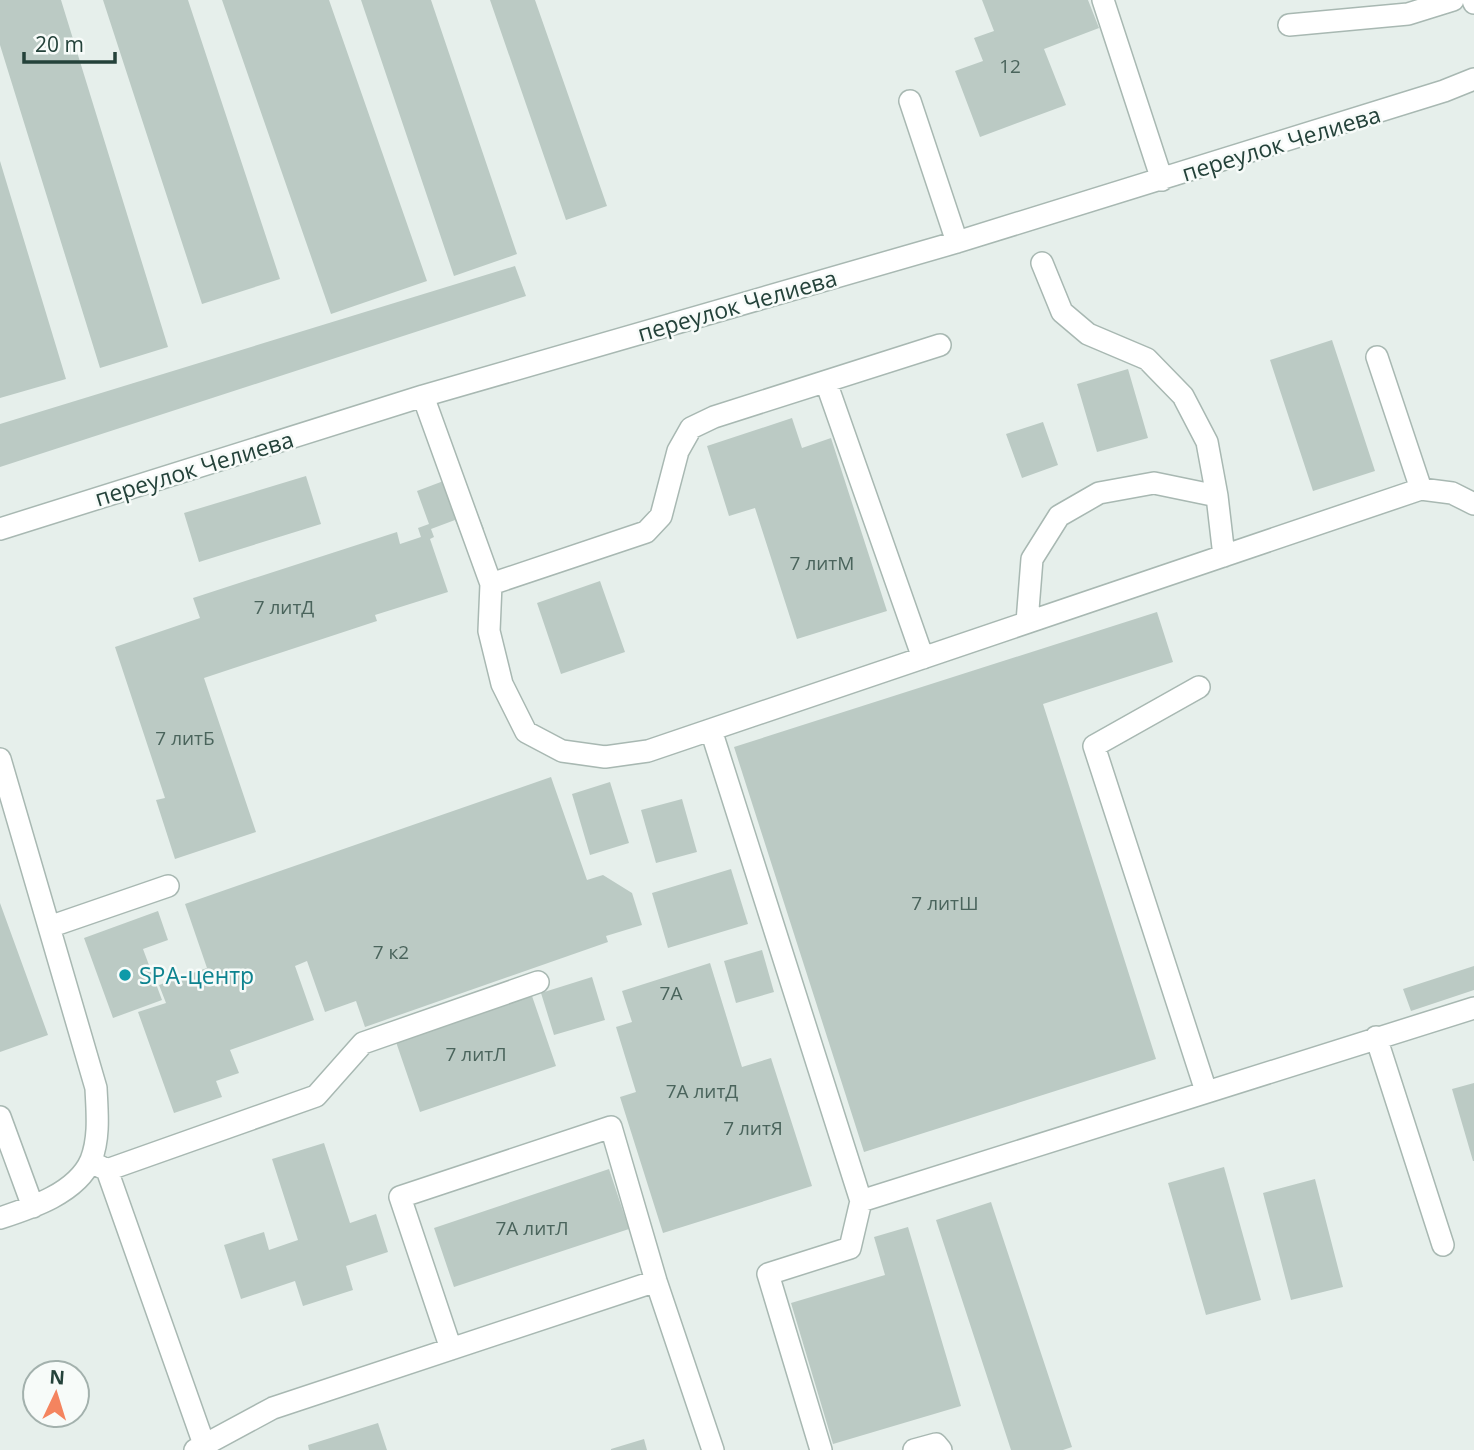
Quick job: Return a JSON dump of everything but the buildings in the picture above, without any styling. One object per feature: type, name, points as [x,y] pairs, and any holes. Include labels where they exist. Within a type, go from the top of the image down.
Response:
[{"type":"street","points":[[1103,0],[1162,180]]},
{"type":"street","points":[[1289,25],[1408,14],[1453,0]]},
{"type":"street","name":"переулок Челиева","points":[[0,529],[423,396],[1162,180],[1444,91],[1474,79]]},
{"type":"street","points":[[911,101],[957,242]]},
{"type":"street","points":[[1042,263],[1062,312],[1088,334],[1147,359],[1183,396],[1207,442],[1224,556]]},
{"type":"street","points":[[491,584],[646,532],[661,516],[678,451],[691,428],[714,418],[940,345]]},
{"type":"street","points":[[1377,357],[1420,489]]},
{"type":"street","points":[[826,382],[923,658]]},
{"type":"street","points":[[423,396],[491,584],[489,631],[495,658],[502,684],[526,732],[562,751],[605,757],[648,751],[1420,489],[1452,492],[1474,504]]},
{"type":"street","points":[[1027,622],[1032,559],[1059,516],[1099,493],[1154,483],[1217,496]]},
{"type":"street","points":[[1199,687],[1094,746],[1206,1091]]},
{"type":"street","points":[[711,730],[861,1201],[850,1248],[768,1274],[821,1450]]},
{"type":"street","points":[[0,759],[7,811],[49,927],[96,1088],[98,1165],[202,1448],[272,1408],[656,1281]]},
{"type":"street","points":[[49,927],[168,886]]},
{"type":"street","points":[[0,1218],[33,1207],[70,1186],[98,1165],[316,1096],[363,1043],[538,982]]},
{"type":"street","points":[[861,1201],[1474,1007]]},
{"type":"street","points":[[1376,1037],[1443,1245]]},
{"type":"street","points":[[0,1117],[10,1175],[33,1207]]},
{"type":"street","points":[[451,1349],[400,1197],[611,1127],[656,1281],[713,1450]]},
{"type":"street","points":[[914,1450],[936,1444],[941,1450]]},
{"type":"place","name":"SPA-центр","points":[[125,975]]}]
